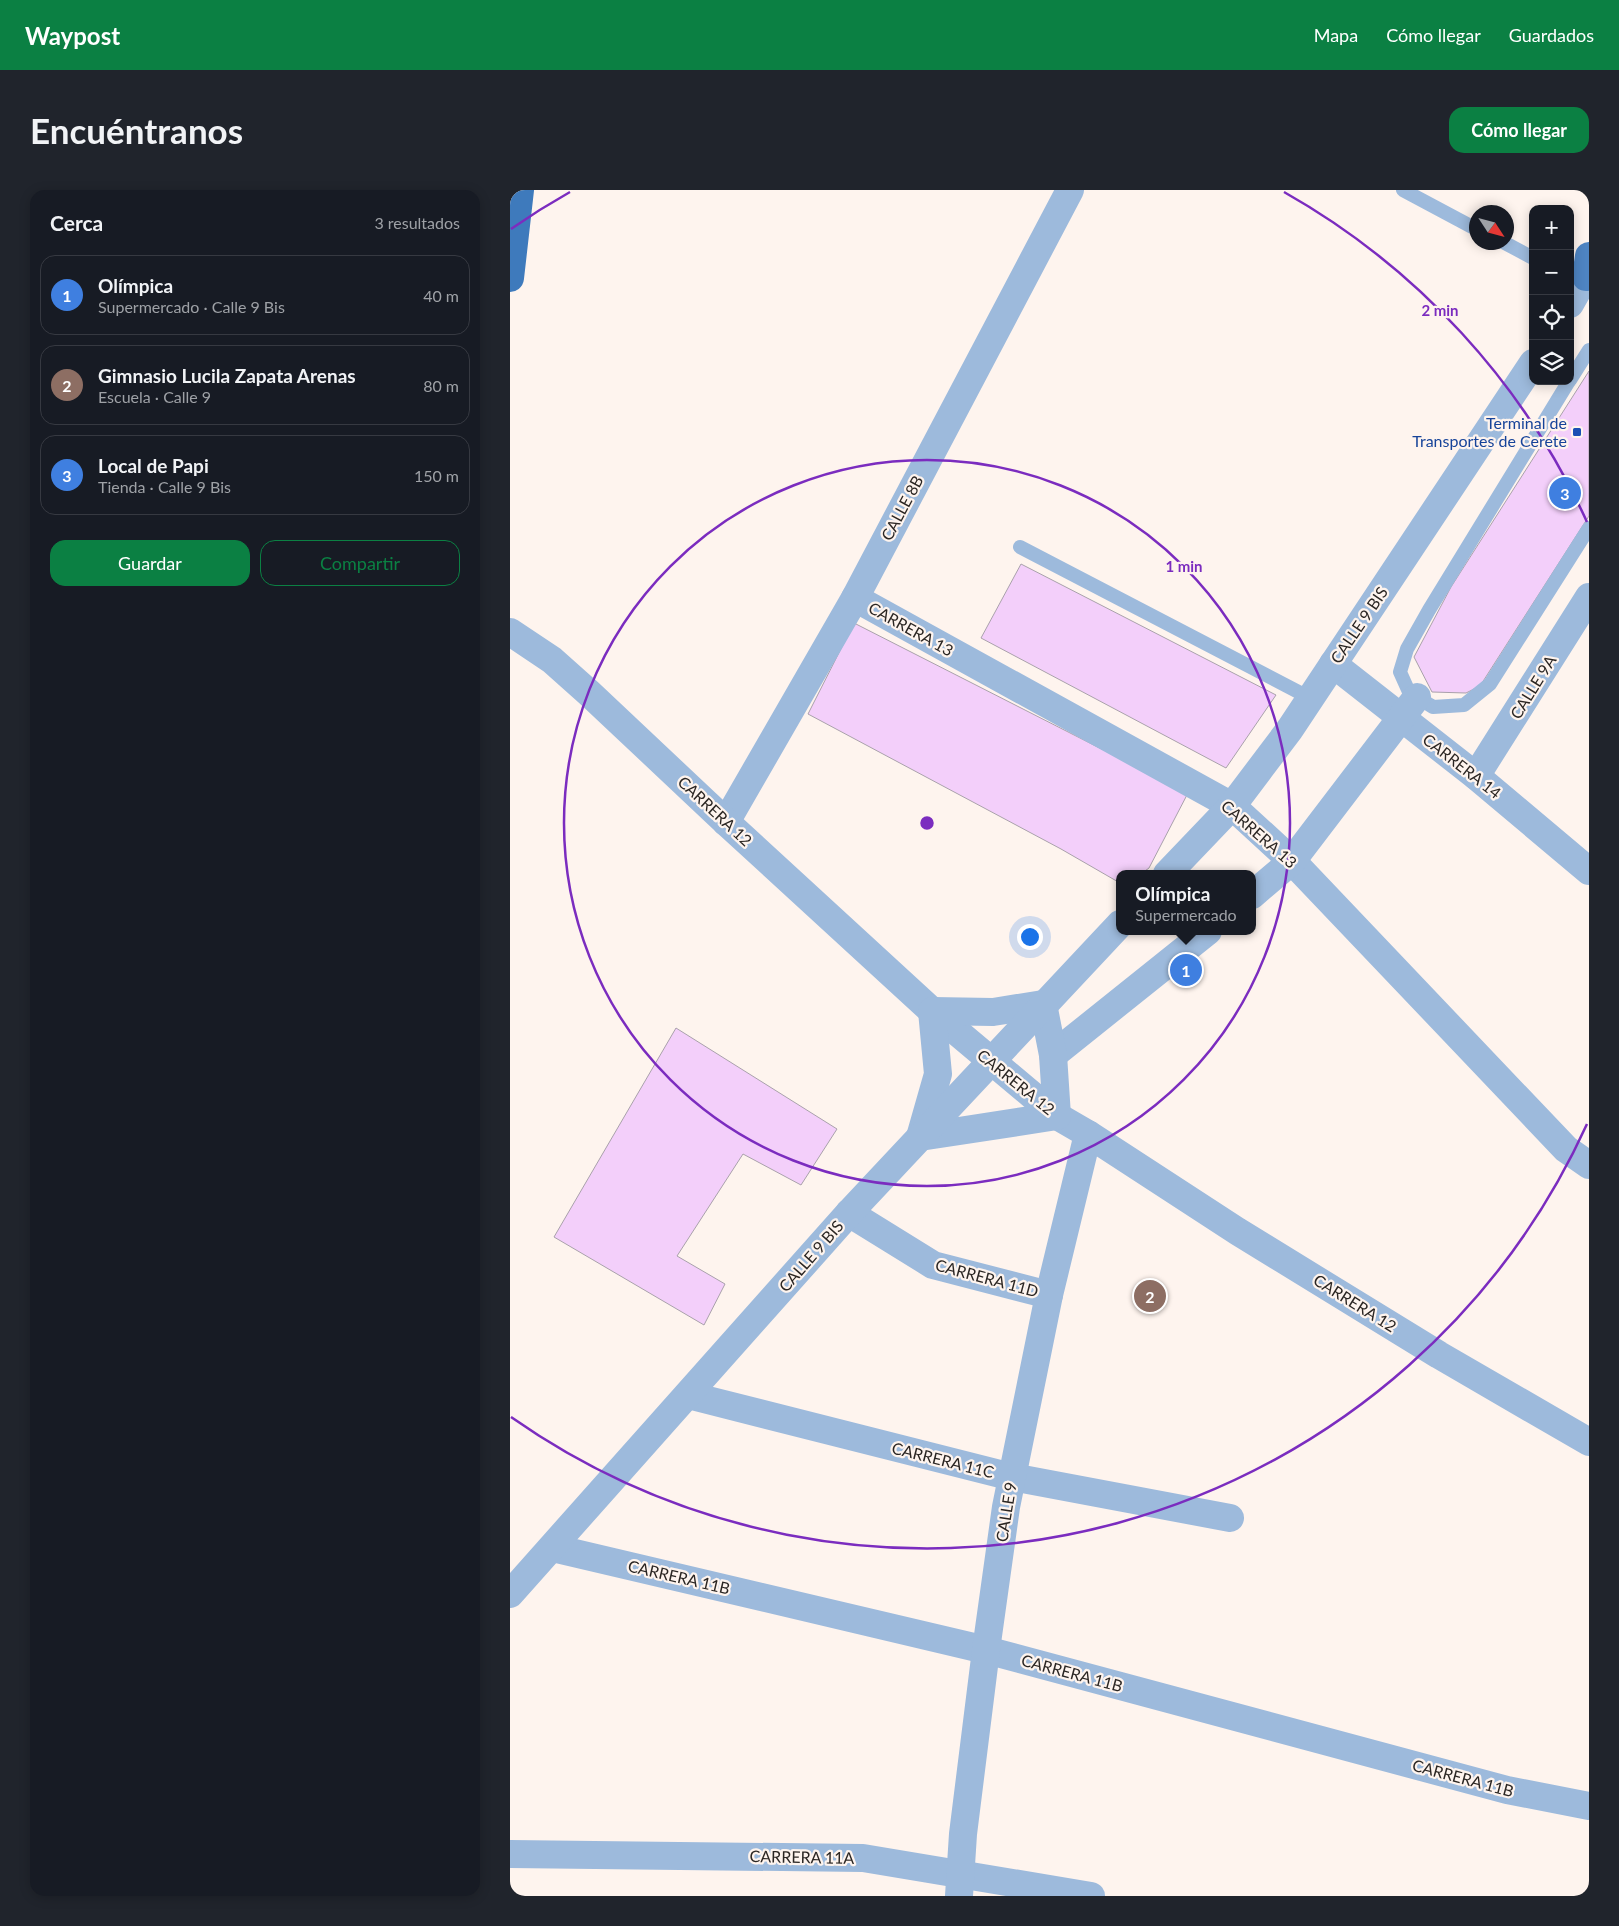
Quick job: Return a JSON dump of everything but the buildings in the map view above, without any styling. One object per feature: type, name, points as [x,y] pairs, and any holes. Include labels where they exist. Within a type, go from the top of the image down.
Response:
[{"type":"highway","points":[[510,278],[520,190]]},
{"type":"street","name":"CALLE 8B","points":[[726,822],[855,598],[1070,190]]},
{"type":"street","points":[[1574,305],[1582,281]]},
{"type":"street","name":"CALLE 9 BIS","points":[[1171,870],[1232,806],[1290,729],[1529,369]]},
{"type":"street","name":"CALLE 9A","points":[[1476,776],[1589,597]]},
{"type":"street","name":"CARRERA 13","points":[[855,598],[1232,806],[1292,862],[1566,1149],[1589,1165]]},
{"type":"street","name":"CARRERA 12","points":[[510,632],[552,660],[582,686],[726,822],[932,1011],[1057,1116],[1088,1134],[1237,1231],[1422,1345],[1589,1442]]},
{"type":"street","name":"CARRERA 14","points":[[1333,664],[1476,776],[1589,871]]},
{"type":"street","points":[[1256,892],[1292,862],[1418,697]]},
{"type":"street","name":"CALLE 9 BIS","points":[[510,1594],[554,1548],[849,1213],[1116,928]]},
{"type":"street","points":[[1053,1055],[1203,935]]},
{"type":"street","points":[[1043,1004],[1053,1055],[1057,1116],[920,1137],[938,1074],[932,1011],[993,1012],[1043,1004]]},
{"type":"street","name":"CALLE 9","points":[[960,1886],[963,1834],[986,1650],[1012,1477],[1049,1295],[1088,1134]]},
{"type":"street","name":"CARRERA 11D","points":[[849,1213],[934,1265],[1049,1295]]},
{"type":"street","name":"CARRERA 11C","points":[[688,1395],[1012,1477],[1230,1518]]},
{"type":"street","name":"CARRERA 11B","points":[[554,1548],[986,1650],[1507,1790],[1589,1806]]},
{"type":"street","name":"CARRERA 11A","points":[[510,1854],[863,1858],[960,1886],[1091,1896]]},
{"type":"lane","points":[[1403,190],[1469,225]]},
{"type":"lane","points":[[1514,248],[1529,256]]},
{"type":"lane","points":[[1574,374],[1589,350]]},
{"type":"lane","points":[[1568,385],[1428,610],[1407,649],[1400,672],[1409,692],[1433,707],[1464,705],[1490,684],[1589,528]]},
{"type":"lane","points":[[1020,548],[1310,698]]},
{"type":"place","name":"Terminal de Transportes de Cerete","points":[[1577,432]]},
{"type":"place","name":"Local de Papi","points":[[1565,493]]},
{"type":"place","name":"Olímpica","points":[[1186,970]]},
{"type":"place","name":"Gimnasio Lucila Zapata Arenas","points":[[1150,1296]]}]
